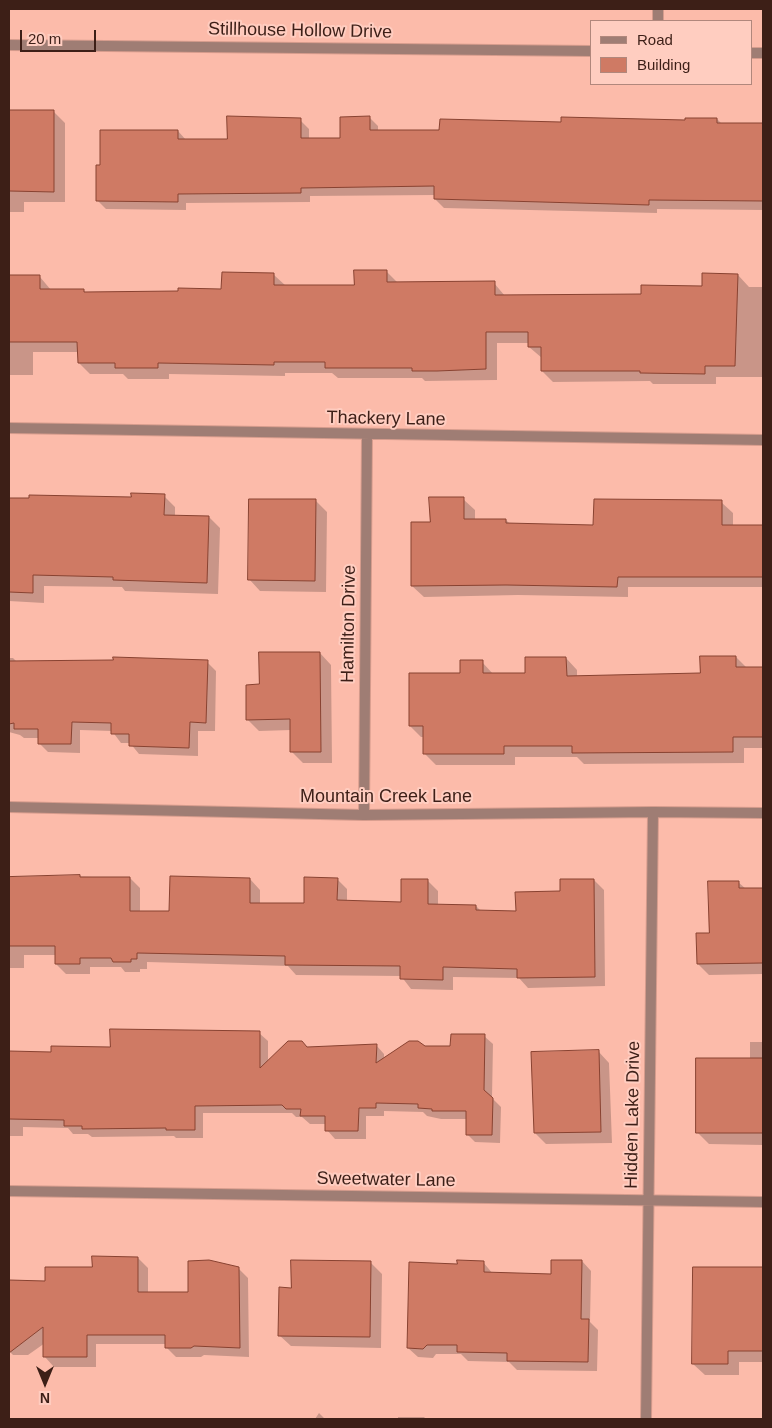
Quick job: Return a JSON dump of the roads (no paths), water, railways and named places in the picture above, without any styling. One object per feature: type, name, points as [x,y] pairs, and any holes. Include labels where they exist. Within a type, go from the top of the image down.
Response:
[{"type":"street","name":"Stillhouse Hollow Drive","points":[[9,45],[590,51]]},
{"type":"street","name":"Thackery Lane","points":[[9,428],[763,440]]},
{"type":"street","name":"Hamilton Drive","points":[[364,814],[368,435]]},
{"type":"street","name":"Mountain Creek Lane","points":[[9,807],[364,814],[763,813]]},
{"type":"street","name":"Hidden Lake Drive","points":[[646,1419],[653,812]]},
{"type":"street","name":"Sweetwater Lane","points":[[9,1191],[763,1202]]}]
